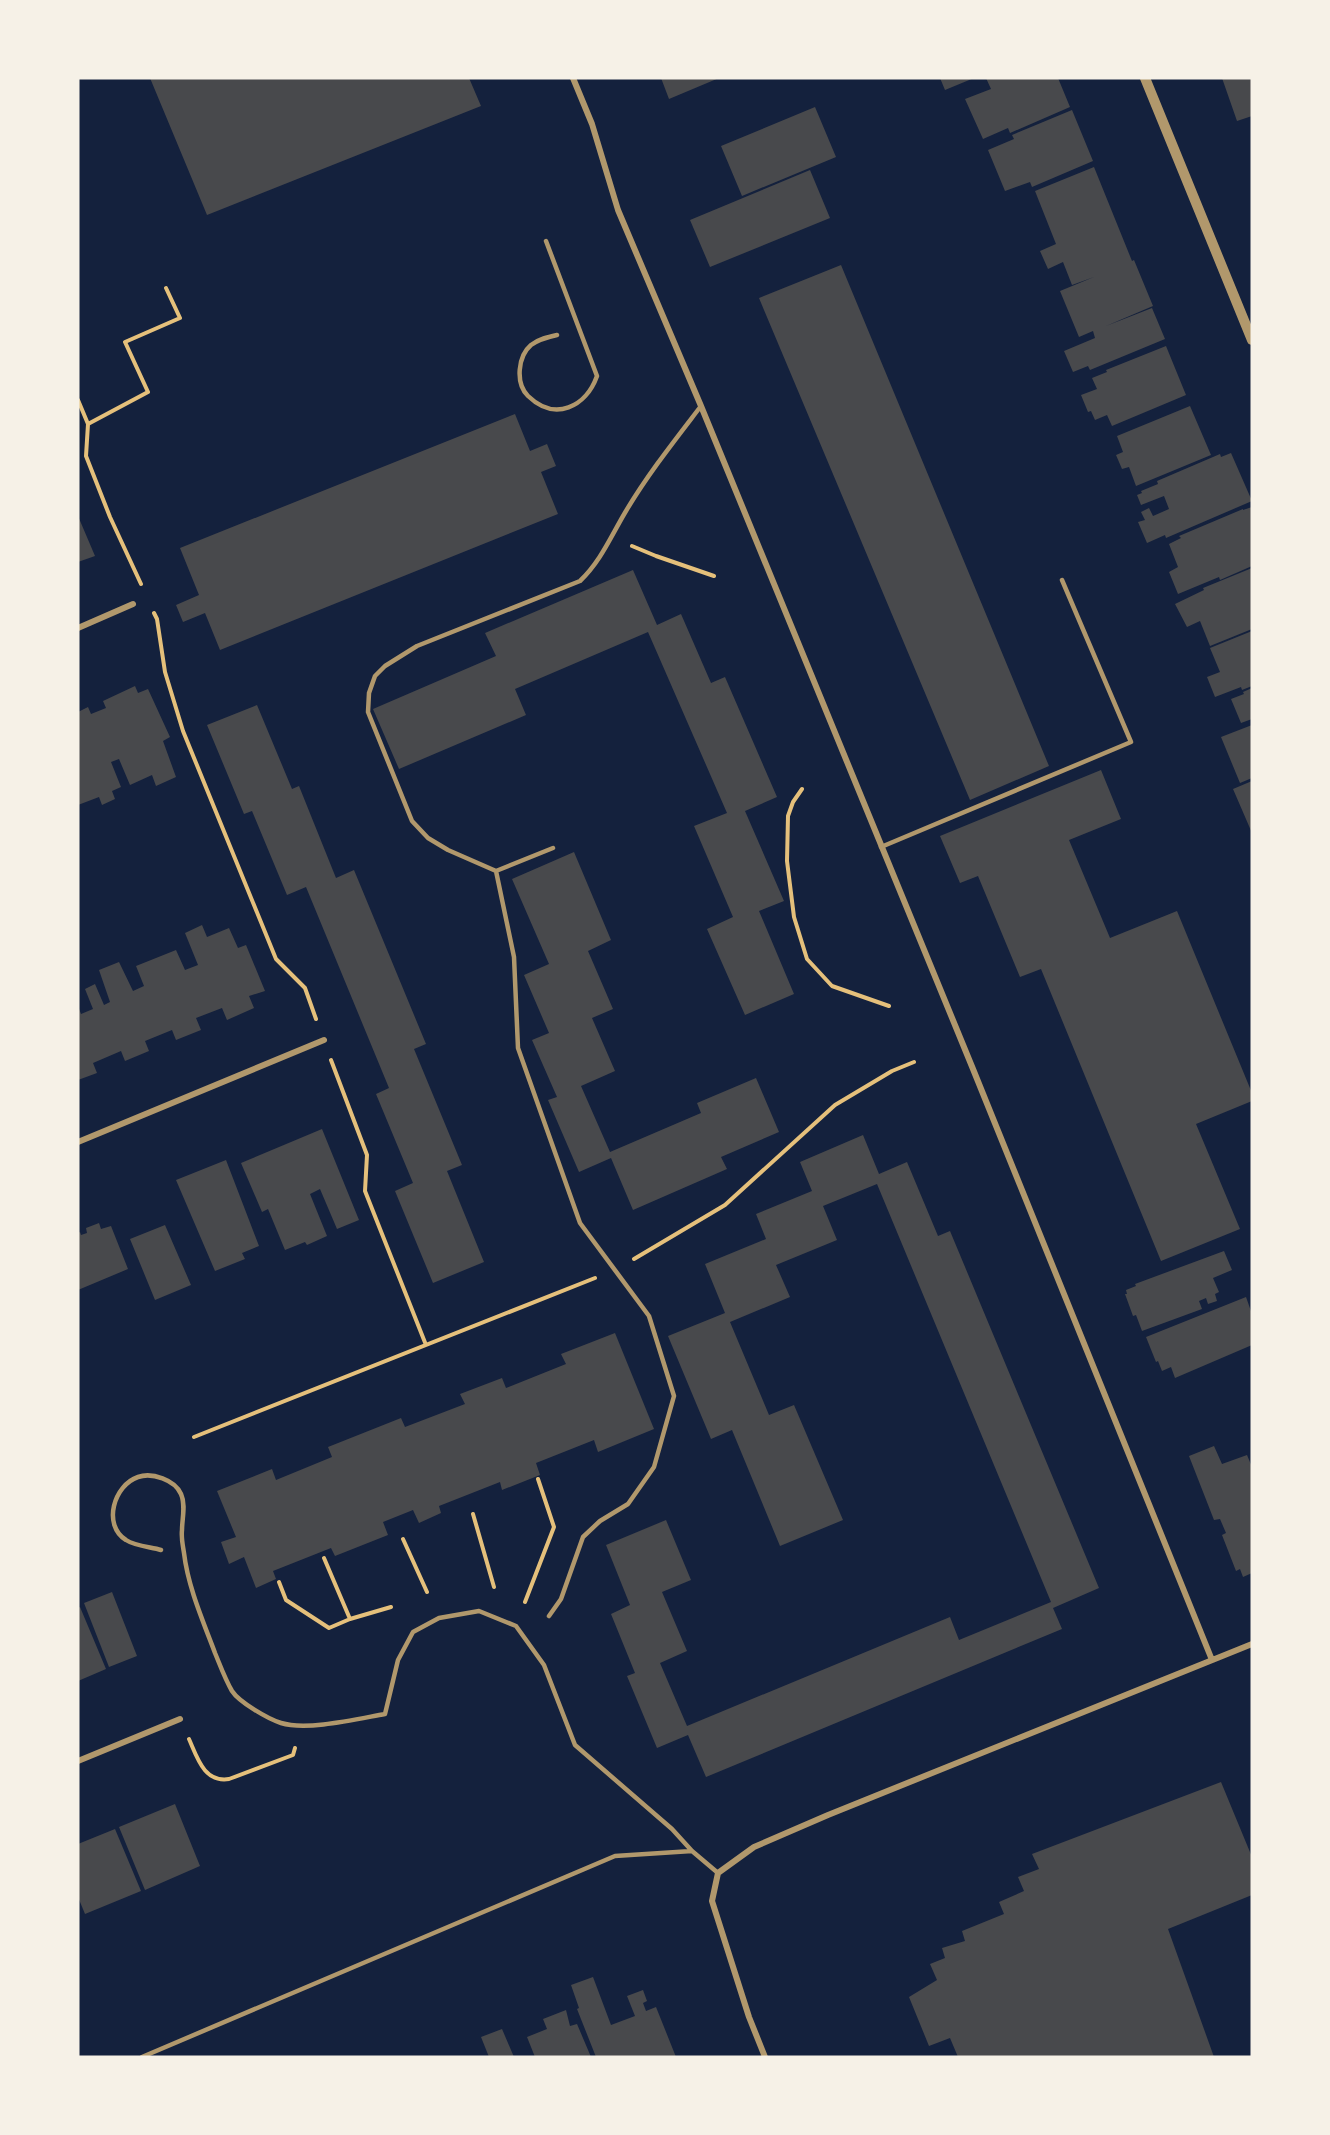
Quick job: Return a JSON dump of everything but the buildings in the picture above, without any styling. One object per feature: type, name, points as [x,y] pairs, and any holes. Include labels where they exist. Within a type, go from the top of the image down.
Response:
[{"type":"street","points":[[573,78],[592,123],[618,210],[701,406],[1212,1660]]},
{"type":"street","points":[[1145,78],[1252,340]]},
{"type":"street","points":[[78,628],[133,604]]},
{"type":"street","points":[[78,1142],[324,1040]]},
{"type":"street","points":[[765,2057],[745,2006],[712,1901],[718,1873],[754,1847],[828,1815],[1252,1644]]},
{"type":"street","points":[[78,1761],[180,1719]]},
{"type":"lane","points":[[546,241],[597,376],[584,399],[573,406],[559,409],[543,406],[527,395],[519,378],[521,362],[530,346],[542,339],[557,335]]},
{"type":"lane","points":[[553,848],[496,871],[448,850],[428,838],[412,821],[368,712],[369,693],[375,676],[385,666],[417,646],[580,581],[592,569],[625,512],[664,454],[701,406]]},
{"type":"lane","points":[[881,847],[1131,742],[1062,580]]},
{"type":"lane","points":[[496,871],[514,957],[518,1048],[580,1223],[650,1316],[674,1396],[654,1467],[628,1504],[600,1521],[584,1537],[561,1599],[549,1616]]},
{"type":"lane","points":[[161,1550],[126,1540],[117,1532],[114,1524],[112,1509],[116,1498],[127,1485],[138,1477],[151,1476],[165,1479],[181,1493],[185,1561],[200,1614],[221,1668],[233,1692],[258,1712],[282,1723],[311,1725],[385,1714],[398,1660],[413,1632],[439,1618],[479,1611],[516,1626],[544,1665],[574,1745],[672,1829],[692,1851],[718,1873]]},
{"type":"lane","points":[[142,2057],[615,1856],[692,1851]]},
{"type":"path","points":[[88,424],[148,392],[124,342],[180,318],[166,288]]},
{"type":"path","points":[[78,400],[88,424],[86,456],[110,517],[144,590]]},
{"type":"path","points":[[612,537],[656,556],[714,576]]},
{"type":"path","points":[[152,609],[157,619],[165,672],[183,731],[276,959],[305,988],[367,1155],[365,1191],[426,1345]]},
{"type":"path","points":[[802,789],[793,802],[788,816],[787,861],[794,917],[807,959],[832,986],[889,1006]]},
{"type":"path","points":[[194,1437],[615,1270],[725,1205],[835,1104],[892,1071],[914,1062]]},
{"type":"path","points":[[525,1602],[554,1527],[538,1479]]},
{"type":"path","points":[[473,1514],[494,1587]]},
{"type":"path","points":[[403,1539],[427,1592]]},
{"type":"path","points":[[324,1558],[350,1619]]},
{"type":"path","points":[[279,1582],[286,1600],[329,1628],[391,1606]]},
{"type":"path","points":[[180,1719],[205,1772],[220,1781],[293,1755],[298,1739]]}]
